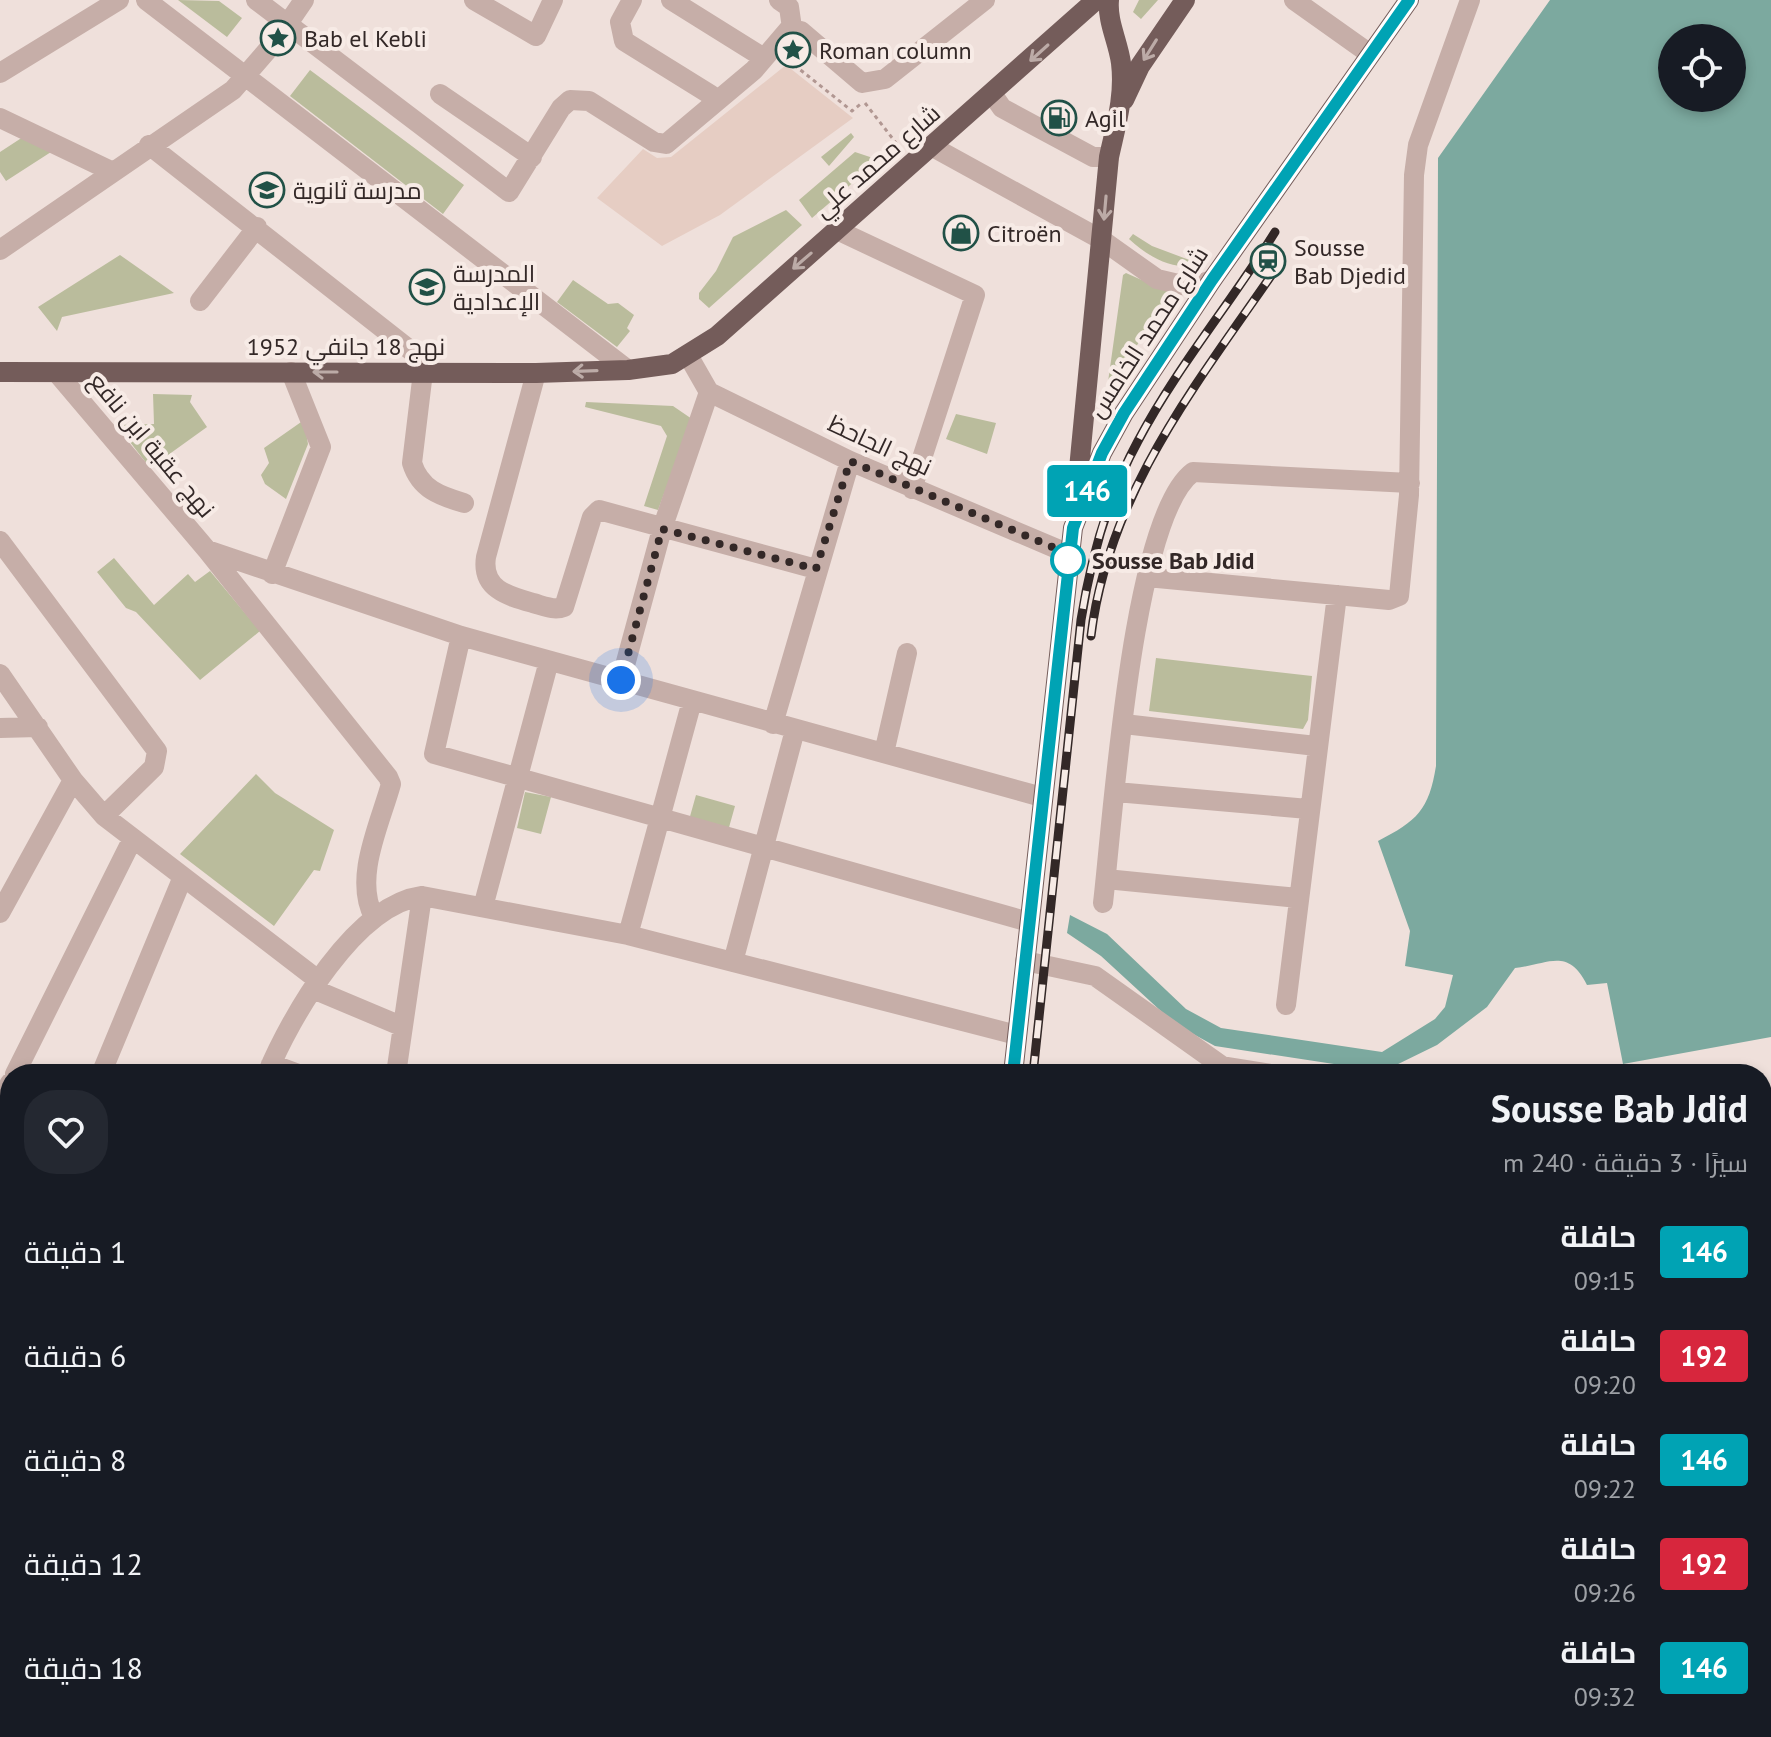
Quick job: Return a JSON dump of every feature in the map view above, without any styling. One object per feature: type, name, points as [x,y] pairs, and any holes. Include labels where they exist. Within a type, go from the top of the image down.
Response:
[{"type":"main road","name":"شارع محمد علي","points":[[689,357],[993,95],[1096,0]]},
{"type":"main road","points":[[1109,0],[1109,14],[1121,60],[1123,104]]},
{"type":"main road","points":[[1073,528],[1109,157],[1123,104],[1140,66],[1185,0]]},
{"type":"main road","name":"شارع محمد الخامس","points":[[1014,1064],[1073,528],[1102,453],[1124,413],[1212,280],[1409,0]]},
{"type":"main road","name":"نهج 18 جانفي 1952","points":[[0,372],[536,373],[628,370],[672,364],[689,357]]},
{"type":"street","points":[[0,73],[119,0]]},
{"type":"street","points":[[146,0],[628,370]]},
{"type":"street","points":[[256,0],[509,192],[561,108],[577,98],[589,101],[654,142],[672,142],[768,53],[783,33],[792,28],[801,31],[865,89],[885,79],[985,0]]},
{"type":"street","points":[[0,250],[233,90],[304,0]]},
{"type":"street","points":[[474,0],[539,42],[553,0]]},
{"type":"street","points":[[632,0],[620,22],[624,41],[711,95]]},
{"type":"street","points":[[671,0],[768,53]]},
{"type":"street","points":[[779,0],[789,7],[792,28]]},
{"type":"street","points":[[1294,0],[1370,54]]},
{"type":"street","points":[[1147,577],[1389,600],[1399,596],[1410,483],[1414,175],[1418,145],[1470,0]]},
{"type":"street","points":[[440,94],[532,157]]},
{"type":"street","points":[[993,95],[1002,108],[1093,157],[1109,157]]},
{"type":"street","points":[[0,118],[111,171]]},
{"type":"street","points":[[149,145],[404,342],[422,363],[423,372],[412,463],[414,471],[429,489],[464,503]]},
{"type":"street","points":[[931,146],[1102,240],[1157,279],[1191,287],[1212,280]]},
{"type":"street","points":[[200,301],[257,227]]},
{"type":"street","points":[[837,230],[975,295],[912,489]]},
{"type":"street","points":[[621,680],[662,529],[709,392],[689,357]]},
{"type":"street","points":[[272,574],[321,447],[291,372]]},
{"type":"street","name":"نهج عقبة ابن نافع","points":[[57,373],[207,550],[388,777],[391,784],[367,871],[366,902],[374,917]]},
{"type":"street","points":[[536,373],[486,557],[485,566],[491,585],[508,596],[561,609],[568,601],[595,512],[602,510],[816,569]]},
{"type":"street","name":"نهج الجاحظ","points":[[709,392],[912,489],[1069,554]]},
{"type":"street","points":[[773,724],[850,461]]},
{"type":"street","points":[[1103,903],[1132,654],[1155,539],[1181,481],[1193,472],[1410,483]]},
{"type":"street","points":[[2,547],[157,751],[154,767],[104,816]]},
{"type":"street","points":[[207,550],[461,636],[1042,797]]},
{"type":"street","points":[[1286,1005],[1337,595]]},
{"type":"street","points":[[461,636],[434,754],[1029,922]]},
{"type":"street","points":[[884,753],[907,653]]},
{"type":"street","points":[[483,907],[549,661]]},
{"type":"street","points":[[0,674],[73,780],[104,816],[316,985],[401,1026]]},
{"type":"street","points":[[628,935],[692,701]]},
{"type":"street","points":[[1124,724],[1316,746]]},
{"type":"street","points":[[0,728],[38,727]]},
{"type":"street","points":[[733,962],[795,730]]},
{"type":"street","points":[[0,913],[73,780]]},
{"type":"street","points":[[1116,792],[1308,809]]},
{"type":"street","points":[[20,1064],[132,840]]},
{"type":"street","points":[[105,1064],[182,879]]},
{"type":"street","points":[[1106,879],[1298,898]]},
{"type":"street","points":[[397,1064],[422,896]]},
{"type":"street","points":[[272,1064],[316,985],[374,917],[392,905],[422,896],[628,935],[1017,1035]]},
{"type":"street","points":[[1025,961],[1095,976],[1219,1064]]},
{"type":"path","points":[[768,53],[852,111],[865,89]]},
{"type":"path","points":[[865,89],[891,137]]},
{"type":"green space","points":[[178,0],[219,1],[242,18],[227,37]]},
{"type":"green space","points":[[1139,0],[1158,0],[1141,19],[1133,12]]},
{"type":"green space","points":[[310,70],[464,185],[443,214],[290,96]]},
{"type":"green space","points":[[851,133],[854,137],[829,166],[821,157]]},
{"type":"green space","points":[[23,137],[51,152],[6,181],[0,172],[0,152]]},
{"type":"green space","points":[[855,152],[879,160],[812,218],[799,200]]},
{"type":"green space","points":[[786,210],[802,225],[709,308],[699,299],[699,293],[716,271],[733,237]]},
{"type":"green space","points":[[1133,234],[1152,246],[1192,261],[1190,267],[1173,265],[1150,255],[1129,239]]},
{"type":"green space","points":[[120,255],[174,293],[62,317],[57,331],[38,307]]},
{"type":"green space","points":[[1126,273],[1171,293],[1113,382],[1108,382],[1123,275]]},
{"type":"green space","points":[[573,280],[608,304],[618,303],[634,315],[627,328],[630,331],[617,347],[557,302]]},
{"type":"green space","points":[[153,394],[192,395],[190,402],[207,427],[150,468],[117,425],[154,424]]},
{"type":"green space","points":[[586,402],[673,406],[692,419],[658,510],[644,506],[667,436],[661,426],[585,407]]},
{"type":"green space","points":[[956,414],[996,423],[987,454],[946,439]]},
{"type":"green space","points":[[304,420],[308,444],[286,499],[265,484],[261,475],[269,463],[264,448]]},
{"type":"green space","points":[[114,558],[154,605],[188,574],[195,582],[210,571],[260,631],[200,680],[136,612],[126,608],[97,572]]},
{"type":"green space","points":[[1156,658],[1312,676],[1308,720],[1303,729],[1149,711]]},
{"type":"green space","points":[[256,774],[275,793],[334,830],[320,871],[314,870],[274,926],[180,854]]},
{"type":"green space","points":[[525,792],[551,797],[541,834],[517,828]]},
{"type":"green space","points":[[696,795],[735,806],[728,831],[689,820]]},
{"type":"shaded area","points":[[786,65],[853,118],[720,215],[662,246],[597,198],[643,149],[657,158],[671,157]]},
{"type":"water","points":[[1550,0],[1771,0],[1771,1037],[1623,1064],[1607,983],[1587,985],[1572,965],[1556,961],[1515,968],[1487,1007],[1437,1045],[1398,1064],[1334,1064],[1215,1046],[1175,1024],[1101,956],[1067,933],[1070,915],[1107,934],[1186,1009],[1221,1028],[1382,1052],[1435,1019],[1445,1007],[1453,975],[1405,966],[1410,931],[1378,841],[1412,820],[1425,804],[1436,766],[1438,158]]},
{"type":"railway","points":[[1034,1064],[1081,620],[1102,528],[1127,462],[1153,414],[1275,232]]},
{"type":"railway","points":[[1091,636],[1101,585],[1135,489],[1186,400],[1273,273]]},
{"type":"bus line","name":"146","points":[[1014,1064],[1073,528],[1102,453],[1124,413],[1212,280],[1409,0]]},
{"type":"place","name":"Bab el Kebli","points":[[278,38]]},
{"type":"place","name":"Roman column","points":[[793,50]]},
{"type":"place","name":"Agil","points":[[1059,118]]},
{"type":"place","name":"مدرسة ثانوية","points":[[267,190]]},
{"type":"place","name":"Citroën","points":[[961,233]]},
{"type":"place","name":"Sousse Bab Djedid","points":[[1268,261]]},
{"type":"place","name":"المدرسة الإعدادية","points":[[427,287]]},
{"type":"place","name":"Sousse Bab Jdid","points":[[1068,560]]},
{"type":"route","points":[[621,680],[662,529],[816,569],[850,461],[1069,554],[1068,560]]}]
